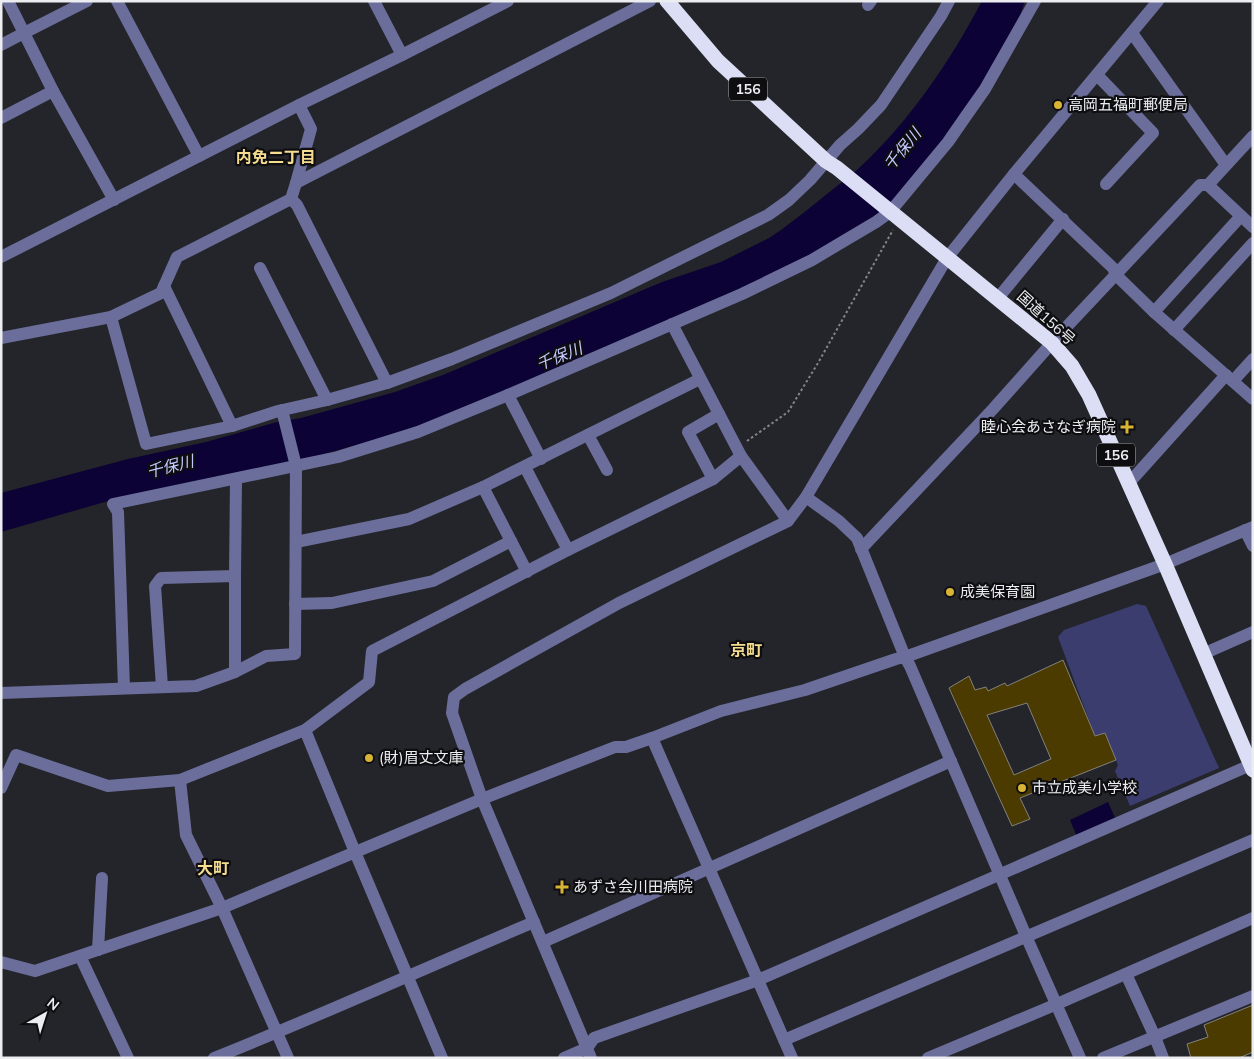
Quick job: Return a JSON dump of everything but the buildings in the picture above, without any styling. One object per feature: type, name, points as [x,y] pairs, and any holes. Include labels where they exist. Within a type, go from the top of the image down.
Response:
[{"type":"highway","name":"国道156号","points":[[667,1],[718,61],[832,164],[1052,343],[1072,366],[1089,395],[1165,564],[1252,766]]},
{"type":"street","points":[[8,1],[53,90],[114,200]]},
{"type":"street","points":[[1,45],[87,1]]},
{"type":"street","points":[[116,1],[199,156]]},
{"type":"street","points":[[374,1],[402,55]]},
{"type":"street","points":[[296,183],[650,1]]},
{"type":"street","points":[[111,317],[146,444],[283,414],[387,383],[452,359],[611,293],[768,215],[789,200],[810,180],[832,164],[840,145],[881,104],[941,16],[949,1]]},
{"type":"street","points":[[124,688],[118,512],[113,504],[236,479],[296,464],[338,457],[418,432],[742,294],[812,260],[892,213],[966,116],[998,67],[1035,1]]},
{"type":"street","points":[[589,1053],[482,800],[452,713],[454,697],[473,684],[619,603],[788,521],[806,497],[947,258],[1014,174],[1158,1]]},
{"type":"street","points":[[1,257],[505,2]]},
{"type":"street","points":[[1132,33],[1226,165]]},
{"type":"street","points":[[1096,76],[1154,133],[1106,184]]},
{"type":"street","points":[[1,118],[53,90]]},
{"type":"street","points":[[1,338],[111,317],[161,293],[177,258],[291,199],[311,129],[299,105]]},
{"type":"street","points":[[1208,185],[1253,136]]},
{"type":"street","points":[[1014,174],[1113,268],[1116,275],[1154,312],[1253,399]]},
{"type":"street","points":[[861,549],[1200,185],[1208,185],[1253,227]]},
{"type":"street","points":[[291,199],[297,205],[387,383]]},
{"type":"street","points":[[1154,312],[1241,216]]},
{"type":"street","points":[[998,298],[1063,220]]},
{"type":"street","points":[[1174,330],[1253,243]]},
{"type":"street","points":[[260,268],[327,400]]},
{"type":"street","points":[[164,286],[232,426]]},
{"type":"street","points":[[672,324],[738,452],[788,521]]},
{"type":"street","points":[[1128,484],[1230,378],[1253,359]]},
{"type":"street","points":[[296,542],[409,519],[525,467],[700,379]]},
{"type":"street","points":[[508,395],[541,459]]},
{"type":"street","points":[[1,692],[196,686],[236,672],[266,656],[295,654],[296,464],[283,414]]},
{"type":"street","points":[[713,479],[688,432],[719,414]]},
{"type":"street","points":[[588,435],[607,470]]},
{"type":"street","points":[[1,788],[16,755],[108,786],[180,780],[305,730],[369,682],[372,651],[568,550],[713,479],[738,452]]},
{"type":"street","points":[[525,467],[568,550]]},
{"type":"street","points":[[236,479],[234,576],[236,672]]},
{"type":"street","points":[[483,487],[527,572]]},
{"type":"street","points":[[806,497],[839,521],[857,538],[905,657],[1080,1058]]},
{"type":"street","points":[[1,962],[35,971],[222,908],[482,800],[615,748],[626,747],[652,738],[721,711],[805,690],[905,657],[1165,564],[1249,528],[1253,546]]},
{"type":"street","points":[[295,604],[332,603],[433,581],[511,541]]},
{"type":"street","points":[[162,687],[155,586],[161,578],[234,576]]},
{"type":"street","points":[[1203,654],[1253,632]]},
{"type":"street","points":[[305,730],[354,852],[442,1058]]},
{"type":"street","points":[[652,738],[792,1058]]},
{"type":"street","points":[[543,942],[951,761]]},
{"type":"street","points":[[589,1053],[594,1038],[758,980],[1252,766]]},
{"type":"street","points":[[180,780],[186,835],[222,908],[288,1058]]},
{"type":"street","points":[[784,1040],[1253,840]]},
{"type":"street","points":[[98,950],[102,878]]},
{"type":"street","points":[[930,1057],[1057,1004],[1253,918]]},
{"type":"street","points":[[214,1058],[277,1033],[534,922]]},
{"type":"street","points":[[80,956],[128,1058]]},
{"type":"street","points":[[1126,974],[1163,1058]]},
{"type":"street","points":[[1103,1058],[1253,996]]},
{"type":"street","points":[[564,1058],[589,1053]]},
{"type":"path","points":[[738,452],[788,412],[818,363],[892,213]]},
{"type":"shaded area","points":[[1137,604],[1146,606],[1219,768],[1130,806],[1115,771],[1118,765],[1105,733],[1095,736],[1058,637],[1064,630]]},
{"type":"water","name":"千保川","points":[[982,1],[1025,1],[1017,25],[969,106],[898,201],[808,259],[441,418],[307,459],[108,501],[1,532],[1,493],[128,459],[206,442],[277,422],[301,418],[395,392],[443,375],[662,282],[721,262],[769,238],[852,175],[895,131],[942,69]]},
{"type":"water","points":[[1108,802],[1116,820],[1077,837],[1070,820]]},
{"type":"place","name":"高岡五福町郵便局","points":[[1058,105]]},
{"type":"place","name":"睦心会あさなぎ病院","points":[[1127,427]]},
{"type":"place","name":"成美保育園","points":[[950,592]]},
{"type":"place","name":"(財)眉丈文庫","points":[[369,758]]},
{"type":"place","name":"市立成美小学校","points":[[1022,788]]},
{"type":"place","name":"あずさ会川田病院","points":[[562,887]]},
{"type":"district","name":"内免二丁目","points":[[276,157]]},
{"type":"district","name":"京町","points":[[746,650]]},
{"type":"district","name":"大町","points":[[213,868]]}]
